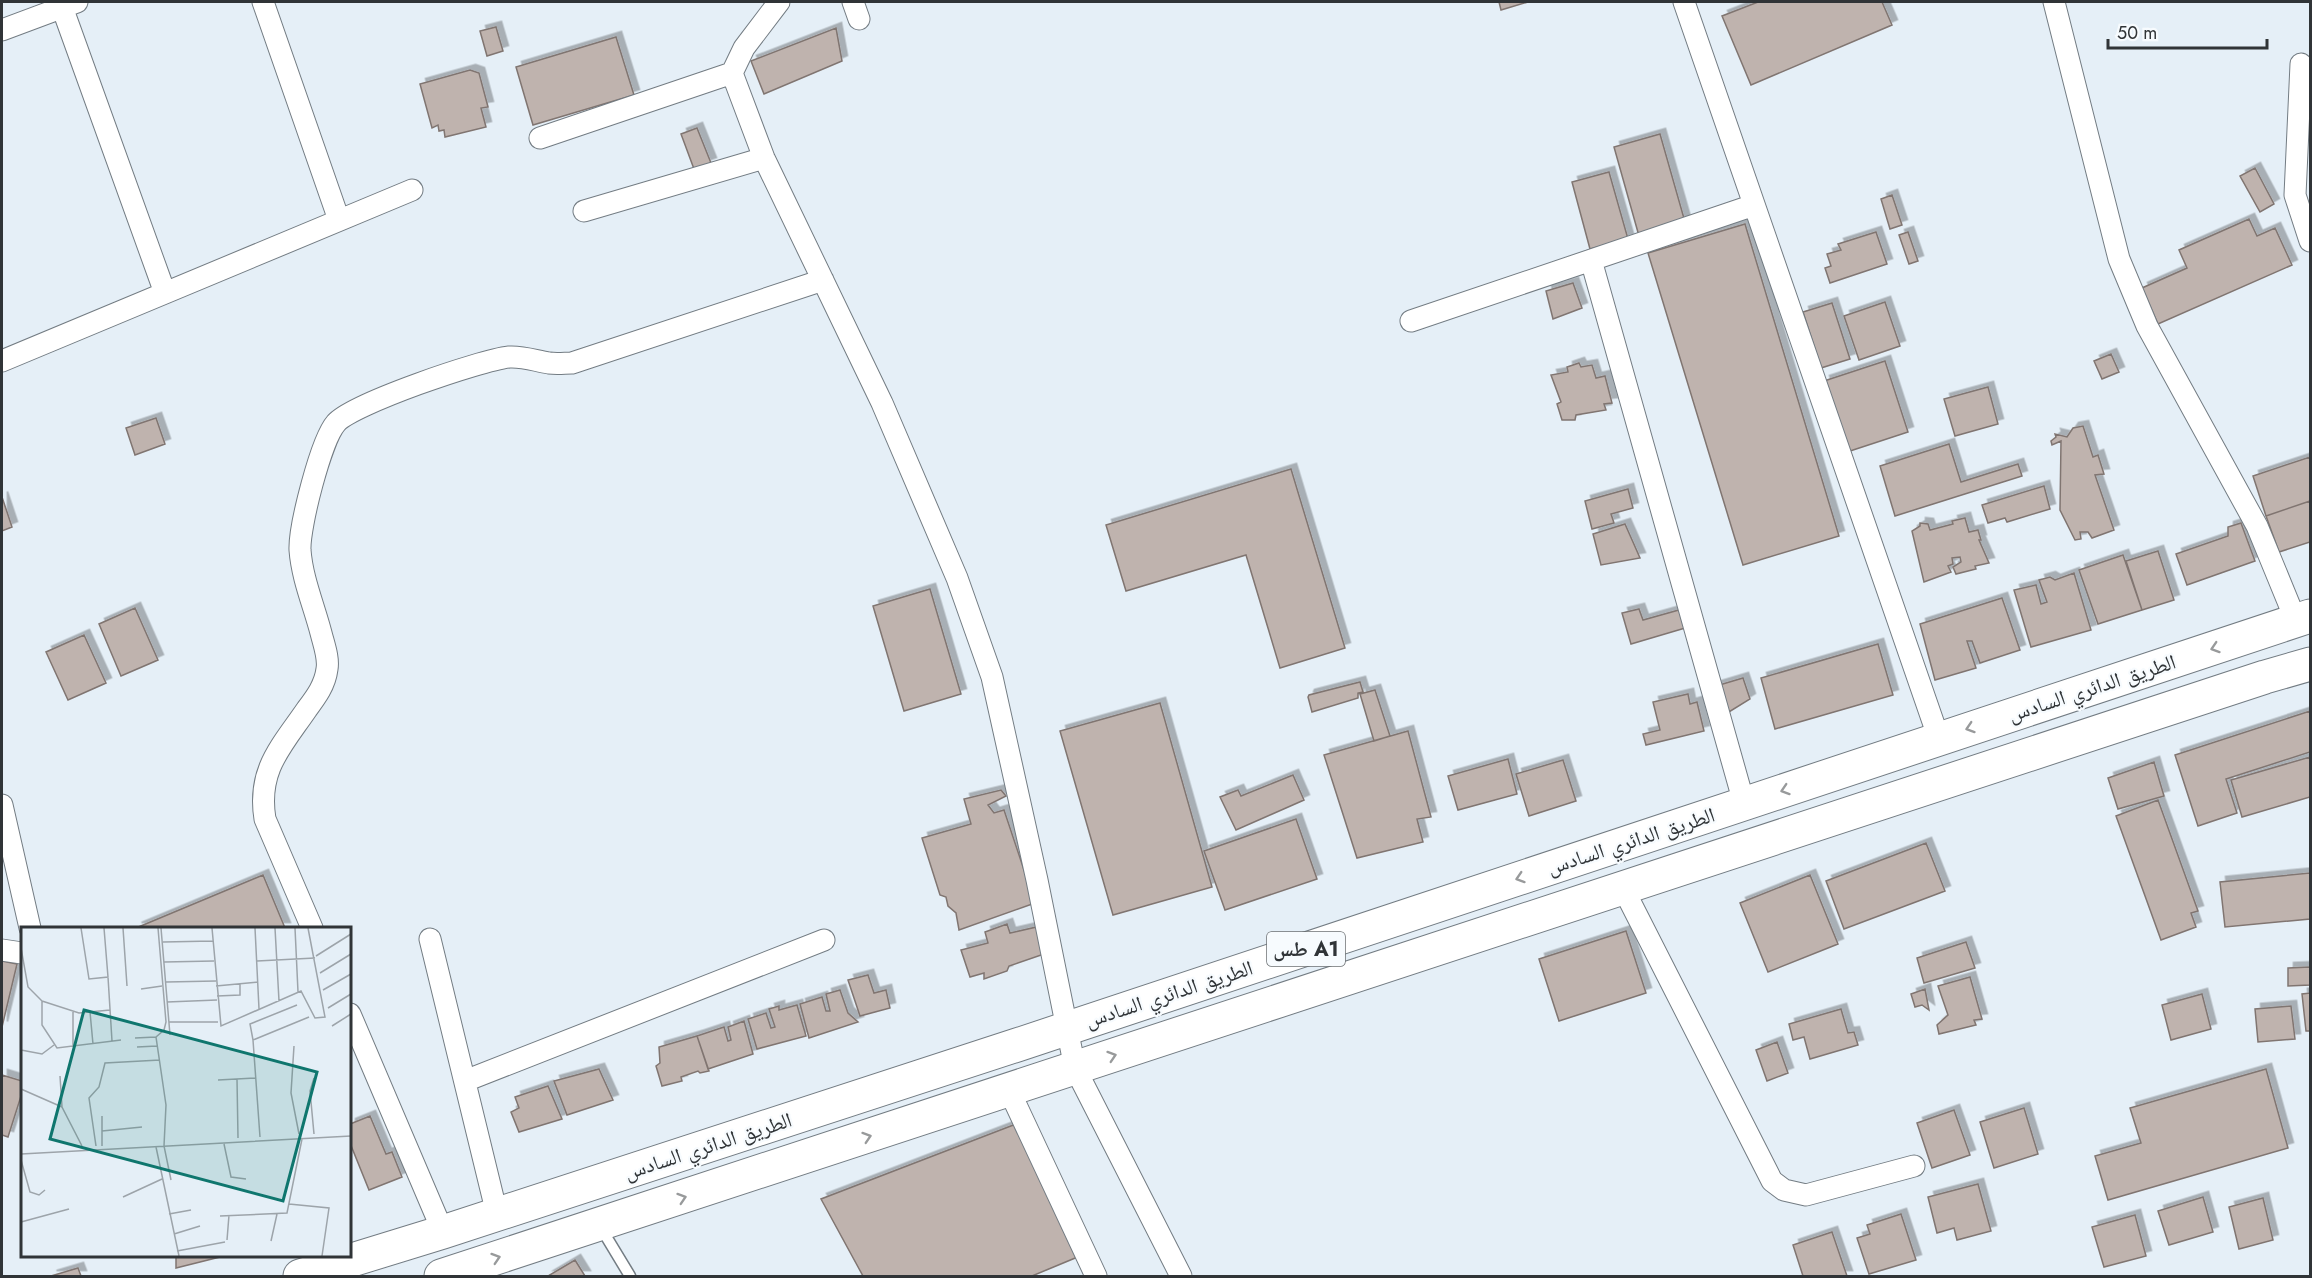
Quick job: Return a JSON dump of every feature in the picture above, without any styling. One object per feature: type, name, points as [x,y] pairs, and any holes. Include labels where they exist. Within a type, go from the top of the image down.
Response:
[{"type":"highway","name":"الطريق الدائري السادس","points":[[351,1256],[443,1232],[1066,1029],[2303,619]]},
{"type":"highway","points":[[2252,636],[2265,677]]},
{"type":"highway","name":"الطريق الدائري السادس","points":[[441,1276],[2310,664]]},
{"type":"highway","name":"الطريق الدائري السادس","points":[[308,1267],[347,1257]]},
{"type":"street","points":[[263,2],[339,220]]},
{"type":"street","points":[[540,138],[732,73],[744,48],[779,2]]},
{"type":"street","points":[[1684,2],[1939,739]]},
{"type":"street","points":[[2054,2],[2119,259],[2147,326],[2257,526],[2303,619]]},
{"type":"street","points":[[2,30],[70,4],[165,293]]},
{"type":"street","points":[[2301,64],[2295,195],[2310,241]]},
{"type":"street","points":[[732,73],[764,158],[882,403],[952,567],[992,677],[1037,880],[1075,1068],[1181,1276]]},
{"type":"street","points":[[584,211],[764,158]]},
{"type":"street","points":[[2,361],[412,190]]},
{"type":"street","points":[[1411,321],[1754,205]]},
{"type":"street","points":[[1591,260],[1744,803]]},
{"type":"street","points":[[312,927],[264,819],[262,800],[264,780],[272,759],[326,679],[328,665],[325,648],[302,564],[300,547],[302,528],[326,441],[336,423],[352,411],[383,397],[484,363],[509,357],[550,363],[572,363],[823,280]]},
{"type":"street","points":[[2,805],[30,927]]},
{"type":"street","points":[[1623,888],[1772,1181],[1784,1190],[1806,1194],[1914,1166]]},
{"type":"street","points":[[430,939],[497,1214]]},
{"type":"street","points":[[465,1081],[824,940]]},
{"type":"street","points":[[2,950],[21,953]]},
{"type":"street","points":[[351,1016],[443,1232]]},
{"type":"street","points":[[1009,1090],[1096,1276]]},
{"type":"lane","points":[[599,1225],[630,1276]]},
{"type":"building","points":[[1499,2],[1528,2],[1501,10]]},
{"type":"building","points":[[1758,2],[1882,2],[1892,25],[1751,85],[1722,16]]},
{"type":"building","points":[[496,27],[503,51],[487,56],[480,31]]},
{"type":"building","points":[[836,28],[842,61],[764,94],[751,61]]},
{"type":"building","points":[[616,37],[634,95],[533,125],[516,67]]},
{"type":"building","points":[[470,70],[479,73],[488,107],[481,108],[486,127],[445,137],[444,130],[439,131],[438,125],[432,128],[420,84]]},
{"type":"building","points":[[697,128],[711,163],[694,169],[681,134]]},
{"type":"building","points":[[1660,134],[1685,222],[1639,236],[1614,147]]},
{"type":"building","points":[[2255,168],[2274,204],[2260,212],[2240,176]]},
{"type":"building","points":[[1609,172],[1628,239],[1590,249],[1572,182]]},
{"type":"building","points":[[1892,195],[1902,225],[1890,229],[1881,199]]},
{"type":"building","points":[[2249,219],[2257,236],[2275,228],[2292,265],[2158,324],[2142,288],[2187,268],[2179,250]]},
{"type":"building","points":[[1745,224],[1839,536],[1743,565],[1648,253]]},
{"type":"building","points":[[1876,232],[1887,264],[1830,283],[1825,268],[1831,266],[1827,254],[1841,250],[1838,244]]},
{"type":"building","points":[[1908,232],[1918,261],[1909,264],[1899,235]]},
{"type":"building","points":[[1573,283],[1582,308],[1553,319],[1546,291]]},
{"type":"building","points":[[1885,302],[1900,346],[1859,360],[1844,316]]},
{"type":"building","points":[[1832,303],[1850,359],[1821,368],[1803,312]]},
{"type":"building","points":[[2111,354],[2119,372],[2102,379],[2094,361]]},
{"type":"building","points":[[1885,361],[1908,432],[1847,452],[1824,381]]},
{"type":"building","points":[[1579,363],[1581,367],[1592,365],[1596,378],[1605,376],[1612,403],[1604,404],[1606,410],[1576,415],[1575,420],[1562,420],[1557,404],[1561,402],[1551,375],[1568,372],[1567,367]]},
{"type":"building","points":[[1988,387],[1998,424],[1955,436],[1944,399]]},
{"type":"building","points":[[156,418],[165,444],[135,455],[126,428]]},
{"type":"building","points":[[2083,426],[2093,457],[2098,455],[2104,474],[2095,475],[2114,530],[2092,538],[2088,532],[2080,532],[2081,539],[2075,540],[2060,510],[2061,441],[2052,445],[2051,441],[2056,437],[2055,434],[2067,437],[2073,428]]},
{"type":"building","points":[[1949,444],[1961,482],[2018,464],[2022,476],[1895,516],[1880,466]]},
{"type":"building","points":[[2310,457],[2310,501],[2266,516],[2253,476]]},
{"type":"building","points":[[1291,469],[1345,648],[1280,668],[1246,555],[1126,591],[1106,525]]},
{"type":"building","points":[[2044,486],[2050,509],[2007,522],[2005,518],[1988,523],[1982,505]]},
{"type":"building","points":[[1628,489],[1633,508],[1611,514],[1614,523],[1592,529],[1585,501]]},
{"type":"building","points":[[2,497],[12,527],[2,531]]},
{"type":"building","points":[[2310,501],[2310,542],[2279,552],[2266,516]]},
{"type":"building","points":[[1965,518],[1969,532],[1978,530],[1981,540],[1979,540],[1989,563],[1956,574],[1953,567],[1961,562],[1960,557],[1952,558],[1953,564],[1948,566],[1951,572],[1924,582],[1912,531],[1920,526],[1920,523],[1928,524],[1930,530]]},
{"type":"building","points":[[2241,523],[2255,561],[2187,585],[2176,554],[2228,536],[2228,527]]},
{"type":"building","points":[[1625,524],[1640,558],[1601,565],[1593,534]]},
{"type":"building","points":[[2158,551],[2174,600],[2142,610],[2126,561]]},
{"type":"building","points":[[2123,555],[2142,610],[2098,624],[2079,570]]},
{"type":"building","points":[[2074,573],[2091,630],[2031,647],[2014,590],[2036,585],[2041,604],[2047,602],[2039,580],[2050,577],[2055,580]]},
{"type":"building","points":[[930,589],[961,694],[904,711],[873,606]]},
{"type":"building","points":[[2002,598],[2020,650],[1980,663],[1972,641],[1967,641],[1976,668],[1935,680],[1920,624]]},
{"type":"building","points":[[135,608],[158,660],[121,676],[99,624]]},
{"type":"building","points":[[1686,608],[1692,626],[1631,644],[1622,613],[1639,609],[1643,620]]},
{"type":"building","points":[[84,635],[106,683],[68,700],[46,652]]},
{"type":"building","points":[[1878,644],[1893,695],[1775,729],[1761,678]]},
{"type":"building","points":[[1743,678],[1750,699],[1724,715],[1716,686]]},
{"type":"building","points":[[1360,682],[1363,692],[1358,693],[1358,698],[1312,712],[1309,695]]},
{"type":"building","points":[[1375,690],[1390,736],[1374,741],[1360,694]]},
{"type":"building","points":[[1688,694],[1690,704],[1697,702],[1704,731],[1646,745],[1643,734],[1660,730],[1653,702]]},
{"type":"building","points":[[1160,703],[1212,887],[1113,915],[1060,731]]},
{"type":"building","points":[[2310,711],[2310,752],[2226,779],[2237,813],[2198,826],[2175,755]]},
{"type":"building","points":[[1408,731],[1431,817],[1417,819],[1423,842],[1357,858],[1324,755]]},
{"type":"building","points":[[2310,757],[2310,797],[2242,817],[2231,780]]},
{"type":"building","points":[[1508,759],[1517,794],[1458,810],[1448,776]]},
{"type":"building","points":[[1563,760],[1576,801],[1529,816],[1516,774]]},
{"type":"building","points":[[2154,762],[2164,796],[2118,809],[2108,778]]},
{"type":"building","points":[[1293,775],[1304,800],[1236,830],[1220,797],[1238,790],[1241,796]]},
{"type":"building","points":[[1001,790],[1006,796],[988,805],[994,813],[1004,810],[1035,903],[959,930],[956,913],[948,906],[946,897],[940,895],[922,838],[971,824],[964,799]]},
{"type":"building","points":[[2158,800],[2198,911],[2191,913],[2196,927],[2161,940],[2116,816]]},
{"type":"building","points":[[1296,819],[1317,879],[1225,910],[1204,851]]},
{"type":"building","points":[[1926,843],[1945,891],[1844,929],[1826,881]]},
{"type":"building","points":[[2310,873],[2310,919],[2225,927],[2220,882]]},
{"type":"building","points":[[263,875],[285,927],[138,927]]},
{"type":"building","points":[[1810,875],[1838,944],[1768,972],[1740,903]]},
{"type":"building","points":[[1007,924],[1010,933],[1041,926],[1047,953],[1009,966],[1007,971],[984,979],[984,973],[970,977],[961,950],[988,943],[985,932]]},
{"type":"building","points":[[1626,931],[1646,993],[1559,1021],[1539,959]]},
{"type":"building","points":[[1966,942],[1975,968],[1924,983],[1917,958]]},
{"type":"building","points":[[2,961],[17,964],[2,1027]]},
{"type":"building","points":[[2310,967],[2310,985],[2288,986],[2288,968]]},
{"type":"building","points":[[868,975],[874,993],[886,990],[890,1008],[860,1016],[848,980]]},
{"type":"building","points":[[1970,977],[1982,1019],[1974,1020],[1976,1025],[1939,1034],[1937,1025],[1948,1015],[1938,986]]},
{"type":"building","points":[[1925,989],[1929,1010],[1922,1005],[1915,1007],[1911,994]]},
{"type":"building","points":[[840,990],[848,1013],[858,1022],[809,1038],[800,1004],[822,997],[826,1011],[830,1011],[826,994]]},
{"type":"building","points":[[2310,993],[2310,1031],[2306,1031],[2302,994]]},
{"type":"building","points":[[2202,994],[2211,1029],[2171,1040],[2162,1005]]},
{"type":"building","points":[[797,1005],[806,1036],[757,1049],[748,1019],[766,1013],[771,1028],[775,1027],[769,1009],[779,1006],[779,1010]]},
{"type":"building","points":[[2291,1006],[2295,1039],[2258,1042],[2255,1009]]},
{"type":"building","points":[[1841,1009],[1848,1033],[1854,1032],[1858,1045],[1810,1059],[1804,1037],[1793,1040],[1789,1024]]},
{"type":"building","points":[[744,1021],[753,1054],[708,1069],[697,1036],[724,1027],[728,1041],[731,1040],[728,1027]]},
{"type":"building","points":[[697,1036],[709,1071],[700,1073],[698,1071],[681,1077],[682,1081],[662,1086],[656,1066],[660,1063],[659,1047]]},
{"type":"building","points":[[1777,1042],[1788,1073],[1767,1081],[1756,1050]]},
{"type":"building","points":[[599,1069],[613,1100],[567,1115],[554,1081]]},
{"type":"building","points":[[2266,1069],[2288,1148],[2108,1200],[2095,1156],[2141,1143],[2130,1108]]},
{"type":"building","points":[[2,1075],[21,1081],[21,1096],[8,1137],[2,1135]]},
{"type":"building","points":[[548,1086],[562,1119],[519,1132],[511,1112],[519,1108],[515,1097]]},
{"type":"building","points":[[2024,1108],[2038,1154],[1994,1168],[1980,1122]]},
{"type":"building","points":[[1954,1110],[1970,1155],[1932,1168],[1917,1123]]},
{"type":"building","points":[[370,1116],[386,1154],[392,1152],[402,1177],[369,1190],[351,1145],[351,1124]]},
{"type":"building","points":[[1016,1124],[1080,1256],[1032,1276],[863,1276],[821,1199]]},
{"type":"building","points":[[1978,1184],[1991,1231],[1957,1240],[1954,1228],[1937,1233],[1928,1197]]},
{"type":"building","points":[[2203,1197],[2213,1232],[2169,1245],[2158,1211]]},
{"type":"building","points":[[2263,1198],[2273,1240],[2239,1249],[2229,1207]]},
{"type":"building","points":[[1901,1214],[1916,1260],[1869,1274],[1857,1238],[1870,1234],[1867,1225]]},
{"type":"building","points":[[2135,1215],[2146,1256],[2104,1267],[2092,1227]]},
{"type":"building","points":[[1832,1232],[1847,1276],[1803,1276],[1793,1245]]},
{"type":"building","points":[[176,1257],[220,1257],[176,1268]]},
{"type":"building","points":[[575,1260],[585,1276],[548,1276]]},
{"type":"building","points":[[78,1268],[81,1276],[51,1276]]}]
